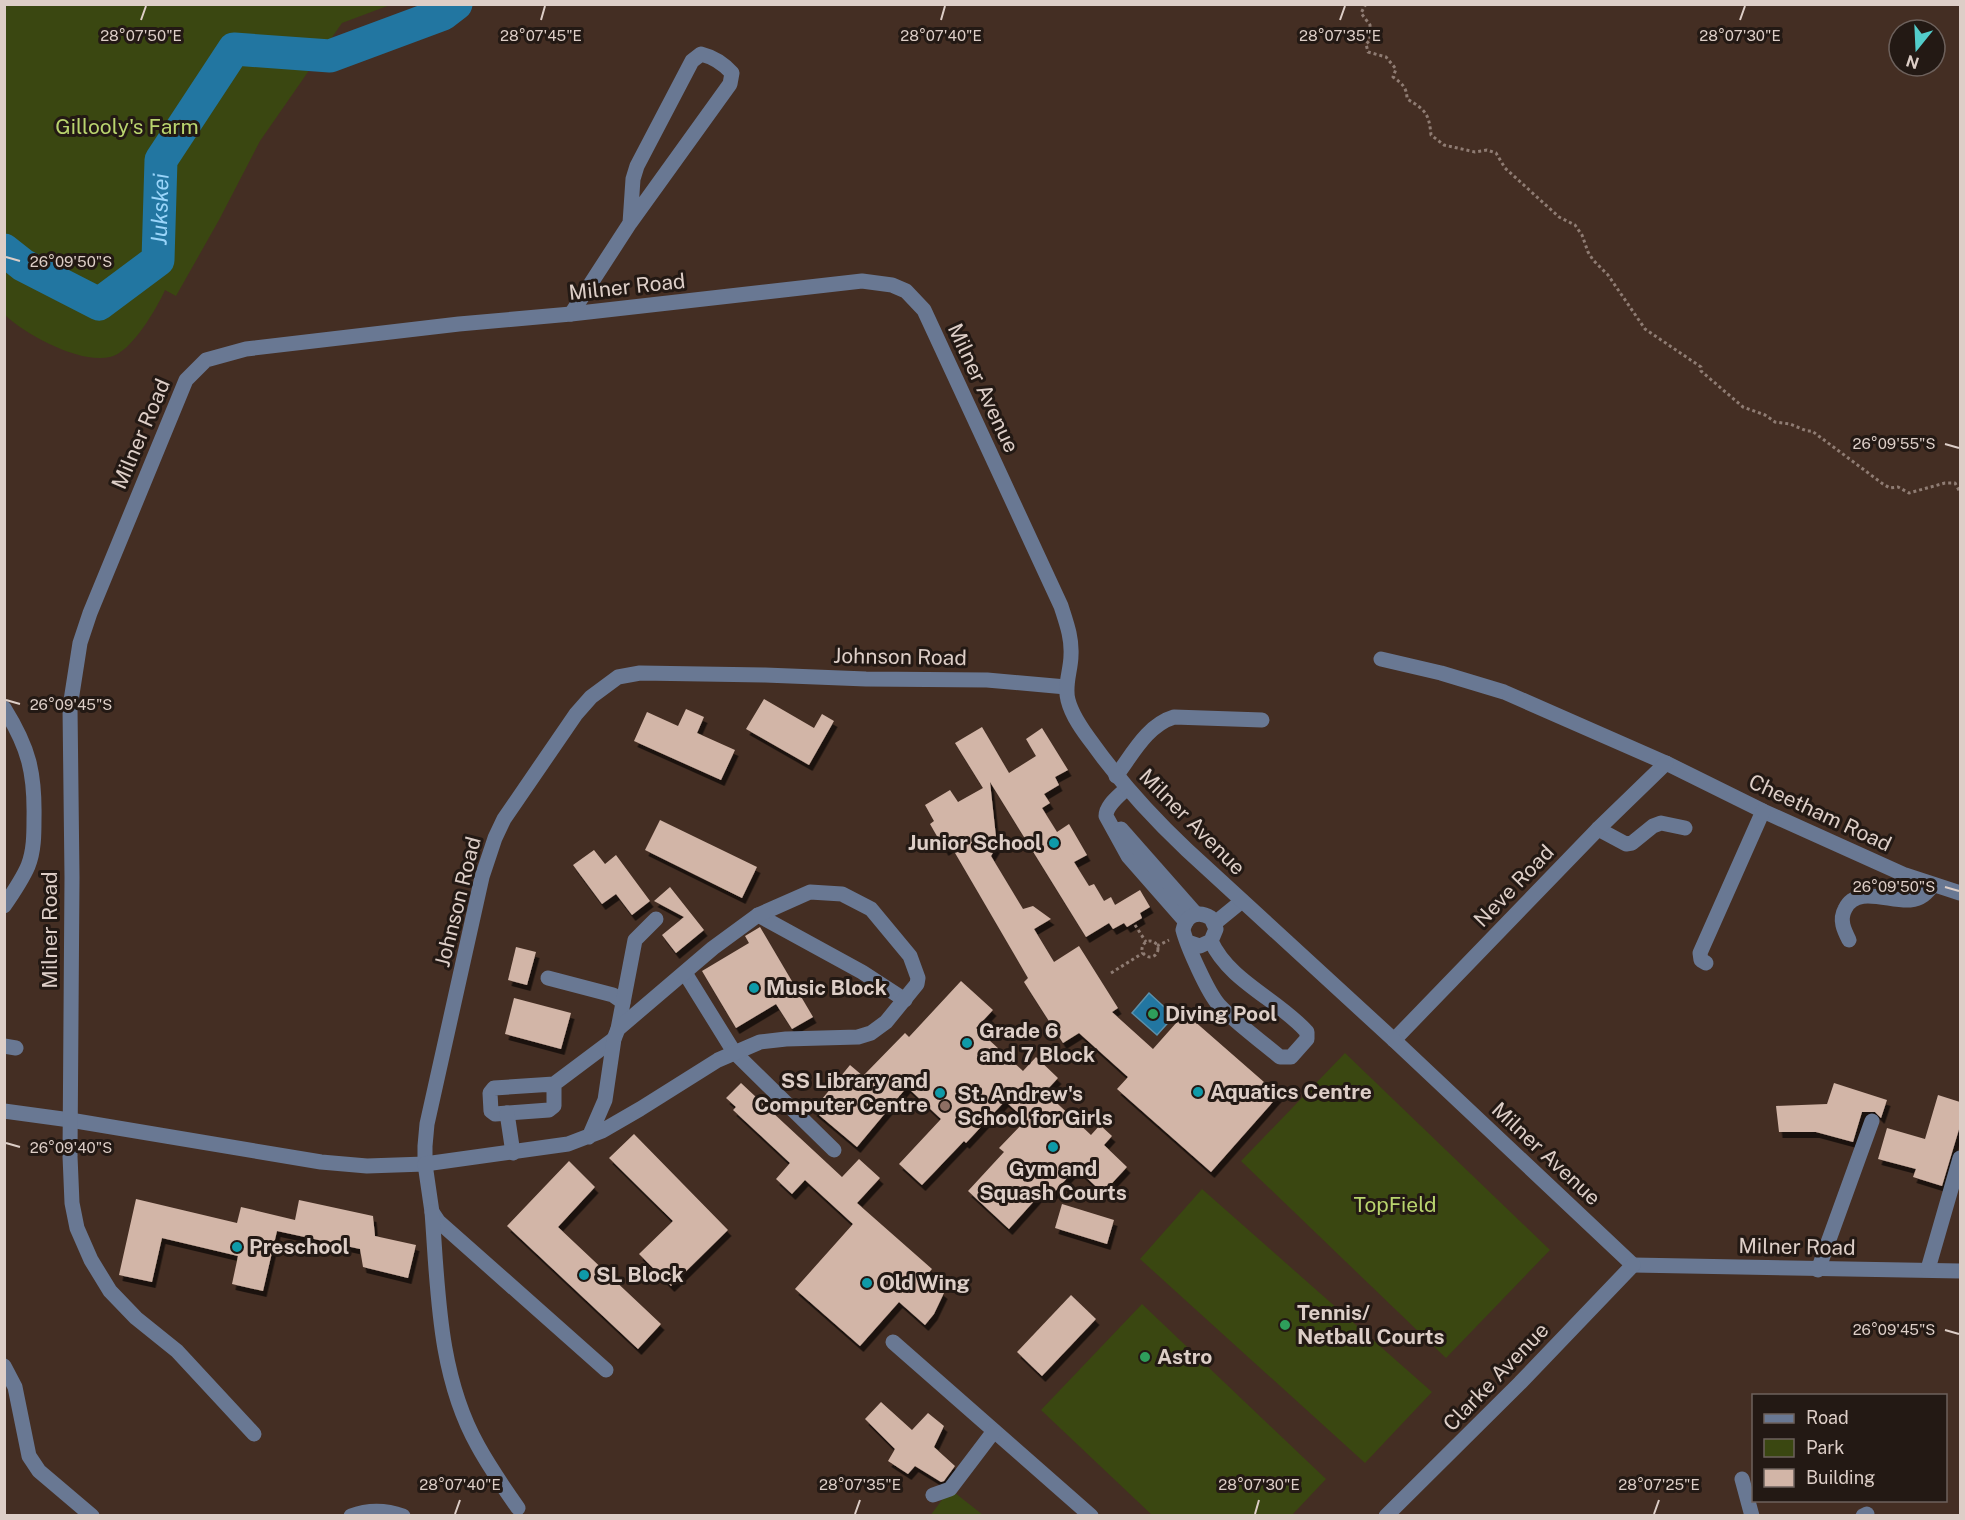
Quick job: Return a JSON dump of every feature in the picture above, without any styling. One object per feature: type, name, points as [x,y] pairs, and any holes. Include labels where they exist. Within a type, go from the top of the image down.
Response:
[{"type":"street","points":[[571,314],[630,223],[730,84],[732,73],[711,56],[701,54],[692,61],[637,166],[633,179],[630,223]]},
{"type":"street","name":"Milner Road","points":[[254,1434],[177,1351],[136,1318],[116,1298],[90,1260],[77,1228],[72,1203],[70,729],[74,672],[90,613],[186,380],[206,360],[246,349],[862,281],[882,283],[906,291]]},
{"type":"street","name":"Milner Avenue","points":[[906,291],[924,310],[1061,606],[1070,635],[1072,652],[1066,687],[1068,701],[1076,720],[1116,776],[1156,821],[1394,1040],[1633,1265]]},
{"type":"street","name":"Cheetham Road","points":[[1381,659],[1441,673],[1504,692],[1666,763],[1763,811],[1905,875],[1960,893]]},
{"type":"street","name":"Johnson Road","points":[[518,1508],[476,1444],[449,1372],[437,1295],[432,1212],[425,1164],[430,1113],[482,877],[504,819],[576,714],[604,685],[618,677],[640,673],[765,675],[987,680],[1066,687]]},
{"type":"street","points":[[4,708],[27,751],[34,779],[34,834],[29,864],[4,906]]},
{"type":"street","points":[[1116,776],[1154,727],[1162,721],[1174,717],[1262,720]]},
{"type":"street","name":"Neve Road","points":[[1394,1040],[1598,829],[1666,763]]},
{"type":"street","points":[[1127,788],[1106,809],[1191,918]]},
{"type":"street","points":[[1706,963],[1701,960],[1700,953],[1763,811]]},
{"type":"street","points":[[1598,829],[1626,844],[1632,843],[1660,823],[1685,828]]},
{"type":"street","points":[[1849,940],[1842,927],[1842,917],[1852,899],[1863,896],[1910,900],[1926,894],[1934,885]]},
{"type":"street","points":[[4,1111],[321,1162],[368,1166],[425,1164],[513,1153],[568,1144],[590,1137],[734,1052],[760,1042],[858,1037],[871,1033],[886,1022],[905,1000],[918,984],[918,978],[910,956],[871,909],[842,894],[810,892],[758,915],[685,973],[616,1034],[554,1084],[494,1088],[490,1093],[489,1107],[500,1113],[551,1109],[554,1106],[554,1084]]},
{"type":"street","points":[[1215,923],[1242,901]]},
{"type":"street","points":[[758,915],[862,972],[905,1000]]},
{"type":"street","points":[[1211,941],[1235,972],[1307,1032],[1307,1039],[1291,1057],[1280,1057],[1219,1005],[1189,951],[1183,930],[1191,918],[1205,915],[1215,923]]},
{"type":"street","points":[[590,1137],[605,1100],[636,940],[656,919]]},
{"type":"street","points":[[1188,942],[1200,946],[1211,941],[1215,936],[1215,923]]},
{"type":"street","points":[[685,973],[734,1052],[834,1150]]},
{"type":"street","points":[[548,978],[613,995],[623,1002]]},
{"type":"street","points":[[500,1113],[513,1153]]},
{"type":"street","points":[[1818,1270],[1872,1121]]},
{"type":"street","points":[[1928,1269],[1960,1158]]},
{"type":"street","points":[[432,1212],[438,1221],[606,1370]]},
{"type":"street","name":"Milner Road","points":[[1633,1265],[1960,1271]]},
{"type":"street","name":"Clarke Avenue","points":[[1386,1515],[1520,1383],[1633,1265]]},
{"type":"street","points":[[893,1342],[1091,1515]]},
{"type":"street","points":[[5,1369],[15,1386],[29,1456],[33,1464],[39,1472],[92,1515]]},
{"type":"street","points":[[933,1495],[950,1489],[994,1431]]},
{"type":"street","points":[[1742,1479],[1752,1515]]},
{"type":"street","points":[[351,1515],[360,1512],[383,1511],[402,1515]]},
{"type":"path","points":[[1366,4],[1360,14],[1370,24],[1370,40],[1366,44],[1368,52],[1386,57],[1396,69],[1393,77],[1402,83],[1407,91],[1407,99],[1419,106],[1429,117],[1431,135],[1444,145],[1475,152],[1487,150],[1496,153],[1505,168],[1559,217],[1575,225],[1593,260],[1608,275],[1645,329],[1701,367],[1701,371],[1743,407],[1765,415],[1775,422],[1812,431],[1890,488],[1899,487],[1909,493],[1945,483],[1955,483],[1960,492]]},
{"type":"path","points":[[1135,925],[1146,942]]},
{"type":"path","points":[[1146,942],[1154,942],[1157,946],[1157,952],[1151,957],[1143,953],[1142,948],[1146,942]]},
{"type":"path","points":[[1110,972],[1143,953]]},
{"type":"green space","name":"Gillooly's Farm","points":[[4,5],[390,5],[342,23],[260,141],[176,296],[165,290],[150,318],[135,339],[118,354],[98,358],[69,352],[54,346],[26,331],[5,315]]},
{"type":"green space","name":"TopField","points":[[1345,1053],[1550,1250],[1446,1358],[1241,1161]]},
{"type":"green space","name":"Tennis/ Netball Courts","points":[[1202,1189],[1432,1392],[1365,1463],[1140,1259]]},
{"type":"green space","name":"Astro","points":[[1142,1304],[1326,1479],[1292,1515],[1152,1515],[1041,1410]]},
{"type":"green space","points":[[950,1489],[983,1515],[930,1516]]},
{"type":"water","name":"Diving Pool","points":[[1149,993],[1174,1016],[1157,1035],[1132,1013]]},
{"type":"building","points":[[764,699],[814,728],[822,714],[834,721],[809,765],[746,729]]},
{"type":"building","points":[[686,709],[704,717],[697,733],[735,750],[721,780],[634,741],[647,712],[678,726]]},
{"type":"building","points":[[982,727],[1009,773],[1036,756],[1026,739],[1042,728],[1068,770],[1055,777],[1059,785],[1044,794],[1050,803],[1042,808],[1057,832],[1069,824],[1087,855],[1074,862],[1089,886],[1094,884],[1104,901],[1111,897],[1115,905],[1140,890],[1150,907],[1140,913],[1142,918],[1127,927],[1124,923],[1113,929],[1109,923],[1086,937],[990,782],[997,846],[991,856],[1023,909],[1033,906],[1051,919],[1034,929],[1054,962],[1079,946],[1118,1008],[1112,1012],[1153,1049],[1185,1013],[1279,1095],[1211,1172],[1117,1089],[1128,1077],[1079,1033],[1063,1043],[1024,982],[1028,978],[951,846],[945,850],[930,824],[934,821],[925,805],[950,790],[958,802],[983,788],[955,743]]},
{"type":"building","points":[[660,820],[757,867],[742,898],[645,850]]},
{"type":"building","points":[[594,850],[605,864],[616,855],[650,901],[632,915],[616,894],[602,904],[573,865]]},
{"type":"building","points":[[670,887],[704,930],[676,953],[662,935],[684,917],[654,901]]},
{"type":"building","name":"Music Block","points":[[760,927],[813,1017],[792,1029],[776,1004],[736,1028],[702,971],[749,943],[745,936]]},
{"type":"building","points":[[516,947],[536,952],[527,985],[508,980]]},
{"type":"building","points":[[961,981],[993,1010],[976,1028],[1023,1071],[1036,1057],[1058,1078],[1045,1092],[1091,1135],[1100,1125],[1112,1136],[1104,1145],[1127,1167],[1103,1193],[1076,1168],[1051,1196],[1044,1190],[1009,1229],[968,1191],[1004,1152],[999,1148],[1026,1120],[1005,1101],[922,1185],[899,1164],[941,1119],[907,1087],[857,1147],[813,1110],[850,1065],[863,1076],[905,1033],[909,1037]]},
{"type":"building","points":[[514,998],[571,1013],[561,1049],[505,1034]]},
{"type":"building","name":"Old Wing","points":[[741,1083],[842,1177],[859,1159],[880,1178],[857,1203],[932,1269],[925,1277],[944,1293],[934,1314],[925,1325],[899,1302],[860,1346],[795,1289],[853,1224],[805,1180],[792,1194],[776,1179],[790,1163],[733,1110],[736,1107],[726,1098]]},
{"type":"building","points":[[1834,1083],[1887,1100],[1881,1118],[1875,1112],[1862,1112],[1853,1142],[1816,1132],[1779,1132],[1776,1106],[1827,1104]]},
{"type":"building","points":[[1938,1095],[1960,1102],[1960,1126],[1942,1186],[1913,1177],[1916,1169],[1878,1159],[1887,1128],[1925,1139]]},
{"type":"building","points":[[634,1134],[728,1230],[671,1286],[639,1254],[673,1221],[609,1158]]},
{"type":"building","name":"SL Block","points":[[569,1161],[595,1187],[558,1227],[661,1324],[638,1349],[507,1226]]},
{"type":"building","name":"Preschool","points":[[136,1199],[237,1223],[241,1207],[295,1220],[299,1200],[373,1216],[375,1236],[416,1245],[408,1278],[363,1267],[360,1249],[277,1231],[263,1291],[232,1284],[238,1256],[162,1238],[152,1282],[119,1275]]},
{"type":"building","points":[[1062,1204],[1114,1220],[1107,1244],[1055,1228]]},
{"type":"building","points":[[1071,1295],[1096,1319],[1042,1376],[1017,1352]]},
{"type":"building","points":[[881,1402],[912,1430],[928,1413],[944,1426],[934,1447],[955,1466],[944,1481],[941,1482],[915,1466],[908,1474],[888,1461],[895,1449],[865,1419]]},
{"type":"waterway","name":"Jukskei","points":[[4,250],[23,265],[99,304],[158,260],[161,160],[234,49],[330,56],[443,14],[456,4]]},
{"type":"place","name":"Junior School","points":[[1054,843]]},
{"type":"place","name":"Music Block","points":[[754,988]]},
{"type":"place","name":"Diving Pool","points":[[1153,1014]]},
{"type":"place","name":"Grade 6 and 7 Block","points":[[967,1043]]},
{"type":"place","name":"Aquatics Centre","points":[[1198,1092]]},
{"type":"place","name":"SS Library and Computer Centre","points":[[940,1093]]},
{"type":"place","name":"St. Andrew's School for Girls","points":[[945,1106]]},
{"type":"place","name":"Gym and Squash Courts","points":[[1053,1147]]},
{"type":"place","name":"Preschool","points":[[237,1247]]},
{"type":"place","name":"SL Block","points":[[584,1275]]},
{"type":"place","name":"Old Wing","points":[[867,1283]]},
{"type":"place","name":"Tennis/ Netball Courts","points":[[1285,1325]]},
{"type":"place","name":"Astro","points":[[1145,1357]]}]
